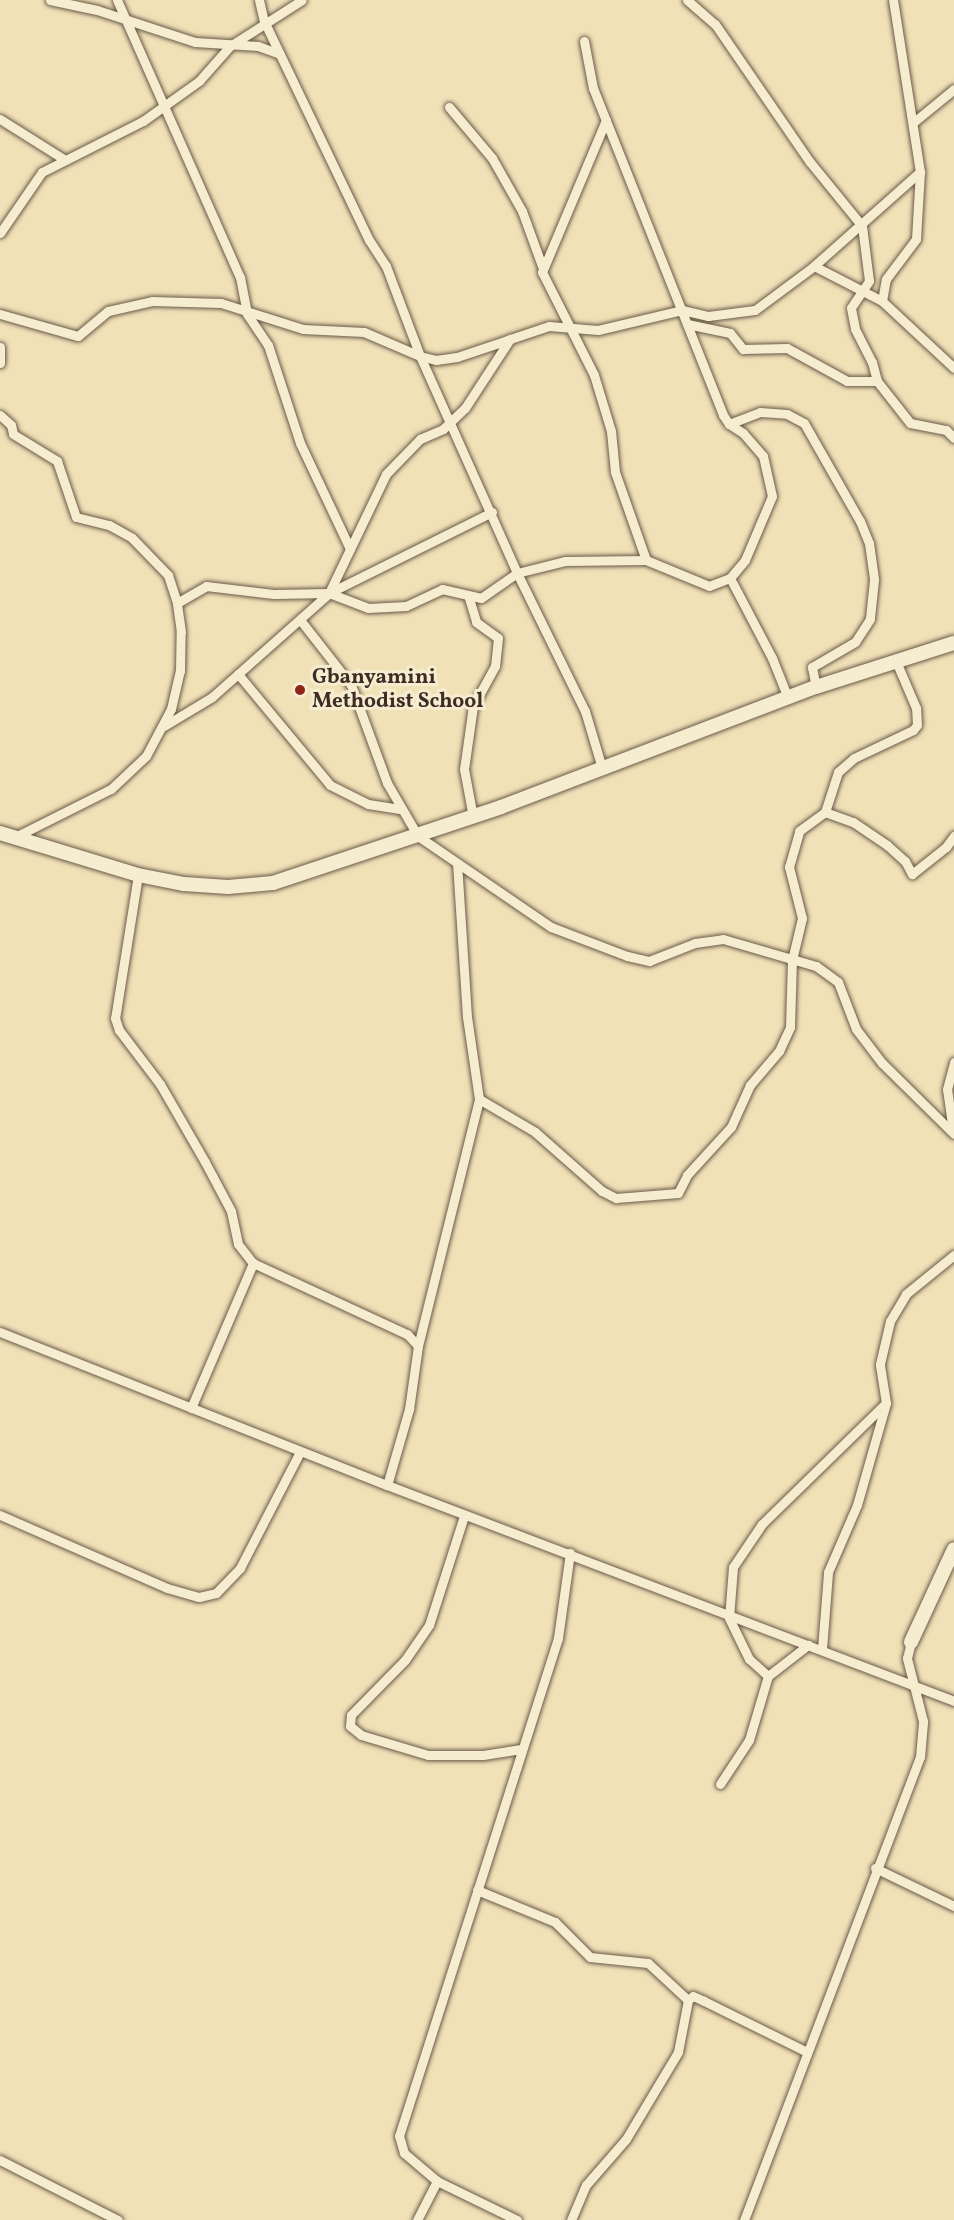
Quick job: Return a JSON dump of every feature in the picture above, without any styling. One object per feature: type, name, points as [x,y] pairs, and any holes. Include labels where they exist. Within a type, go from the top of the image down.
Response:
[{"type":"main road","points":[[0,833],[138,875],[207,887],[251,887],[309,873],[473,817],[816,687],[896,659],[954,643]]},
{"type":"main road","points":[[911,1642],[954,1549]]},
{"type":"street","points":[[50,0],[97,10],[127,23],[195,42],[258,46],[280,54]]},
{"type":"street","points":[[117,0],[166,104],[240,277],[247,314],[268,345],[300,443],[350,549]]},
{"type":"street","points":[[259,0],[264,21],[369,240],[386,266],[420,356],[452,420],[517,573],[585,711],[603,768]]},
{"type":"street","points":[[0,233],[42,172],[143,121],[199,81],[230,46],[264,21],[302,0]]},
{"type":"street","points":[[687,0],[715,24],[810,162],[862,226],[869,266],[865,290],[850,308],[877,381],[910,423],[946,430],[954,438]]},
{"type":"street","points":[[882,302],[886,279],[916,239],[920,172],[915,121],[893,0]]},
{"type":"street","points":[[177,603],[206,586],[274,594],[329,593],[368,608],[406,606],[442,590],[481,598],[517,573],[565,561],[646,560],[709,586],[730,578],[745,560],[772,496],[763,456],[743,433],[729,424],[593,88],[584,41]]},
{"type":"street","points":[[915,121],[954,89]]},
{"type":"street","points":[[449,107],[497,167],[522,210],[542,266],[594,375],[611,431],[615,472],[646,560]]},
{"type":"street","points":[[0,120],[65,160]]},
{"type":"street","points":[[542,266],[564,228],[606,120]]},
{"type":"street","points":[[0,314],[78,336],[108,311],[152,301],[221,303],[247,314],[303,329],[364,332],[420,356],[436,360],[457,357],[533,329],[570,326],[619,328],[682,310],[708,316],[755,310],[814,266],[862,226],[920,172]]},
{"type":"street","points":[[814,266],[865,290],[882,302],[954,368]]},
{"type":"street","points":[[687,324],[730,333],[743,349],[786,348],[847,381],[877,381]]},
{"type":"street","points":[[329,593],[386,474],[420,439],[443,429],[465,408],[510,339]]},
{"type":"street","points":[[0,347],[0,363]]},
{"type":"street","points":[[729,424],[760,412],[787,414],[804,423],[869,543],[874,580],[870,619],[855,642],[812,667],[816,687]]},
{"type":"street","points":[[0,415],[11,425],[13,434],[57,461],[76,517],[110,525],[132,538],[168,575],[177,603],[181,632],[180,671],[164,726],[146,756],[111,789],[15,837]]},
{"type":"street","points":[[164,726],[212,697],[301,621],[329,593],[492,512]]},
{"type":"street","points":[[730,578],[772,658],[788,698]]},
{"type":"street","points":[[468,595],[476,622],[498,638],[495,666],[473,706],[464,769],[473,817]]},
{"type":"street","points":[[301,621],[351,685],[400,809],[418,836],[551,927],[627,956],[649,961],[695,943],[723,939],[816,966],[838,982],[856,1029],[882,1062],[954,1132]]},
{"type":"street","points":[[479,1099],[536,1132],[602,1191],[616,1198],[672,1196],[731,1127],[755,1077],[783,1044],[790,1027],[792,960],[802,918],[789,867],[800,831],[825,812],[838,772],[854,758],[913,730],[917,724],[916,708],[896,659]]},
{"type":"street","points":[[238,674],[315,771],[330,785],[368,804],[400,809]]},
{"type":"street","points":[[825,812],[853,822],[887,844],[905,861],[912,874],[946,847],[954,836]]},
{"type":"street","points":[[387,1485],[409,1409],[418,1346],[479,1099],[467,1017],[457,864]]},
{"type":"street","points":[[138,875],[117,990],[115,1018],[119,1030],[168,1097],[231,1211],[238,1244],[253,1263],[408,1334],[418,1346]]},
{"type":"street","points":[[954,1062],[947,1089],[954,1132]]},
{"type":"street","points":[[822,1649],[828,1572],[857,1505],[886,1403],[880,1364],[890,1321],[906,1294],[954,1255]]},
{"type":"street","points":[[191,1408],[253,1263]]},
{"type":"street","points":[[0,1332],[300,1452],[570,1553],[729,1618],[822,1649],[954,1701]]},
{"type":"street","points":[[768,1676],[749,1659],[729,1618],[729,1593],[738,1557],[762,1524],[886,1403]]},
{"type":"street","points":[[0,1515],[167,1588],[199,1597],[216,1593],[240,1568],[300,1452]]},
{"type":"street","points":[[464,1515],[429,1625],[405,1659],[351,1715],[351,1726],[361,1735],[428,1755],[483,1755],[520,1749]]},
{"type":"street","points":[[517,2220],[437,2181],[404,2153],[399,2136],[520,1749],[558,1638],[570,1553]]},
{"type":"street","points":[[744,2220],[875,1868],[920,1757],[923,1721],[912,1686],[907,1658],[911,1642]]},
{"type":"street","points":[[720,1784],[749,1740],[768,1676],[808,1645]]},
{"type":"street","points":[[875,1868],[954,1906]]},
{"type":"street","points":[[477,1890],[555,1922],[590,1957],[648,1963],[688,2000]]},
{"type":"street","points":[[571,2220],[586,2186],[626,2139],[678,2052],[688,2000],[693,1996],[807,2052]]},
{"type":"street","points":[[0,2160],[118,2220]]},
{"type":"street","points":[[417,2220],[437,2181]]},
{"type":"place","name":"Gbanyamini Methodist School","points":[[300,690]]}]
